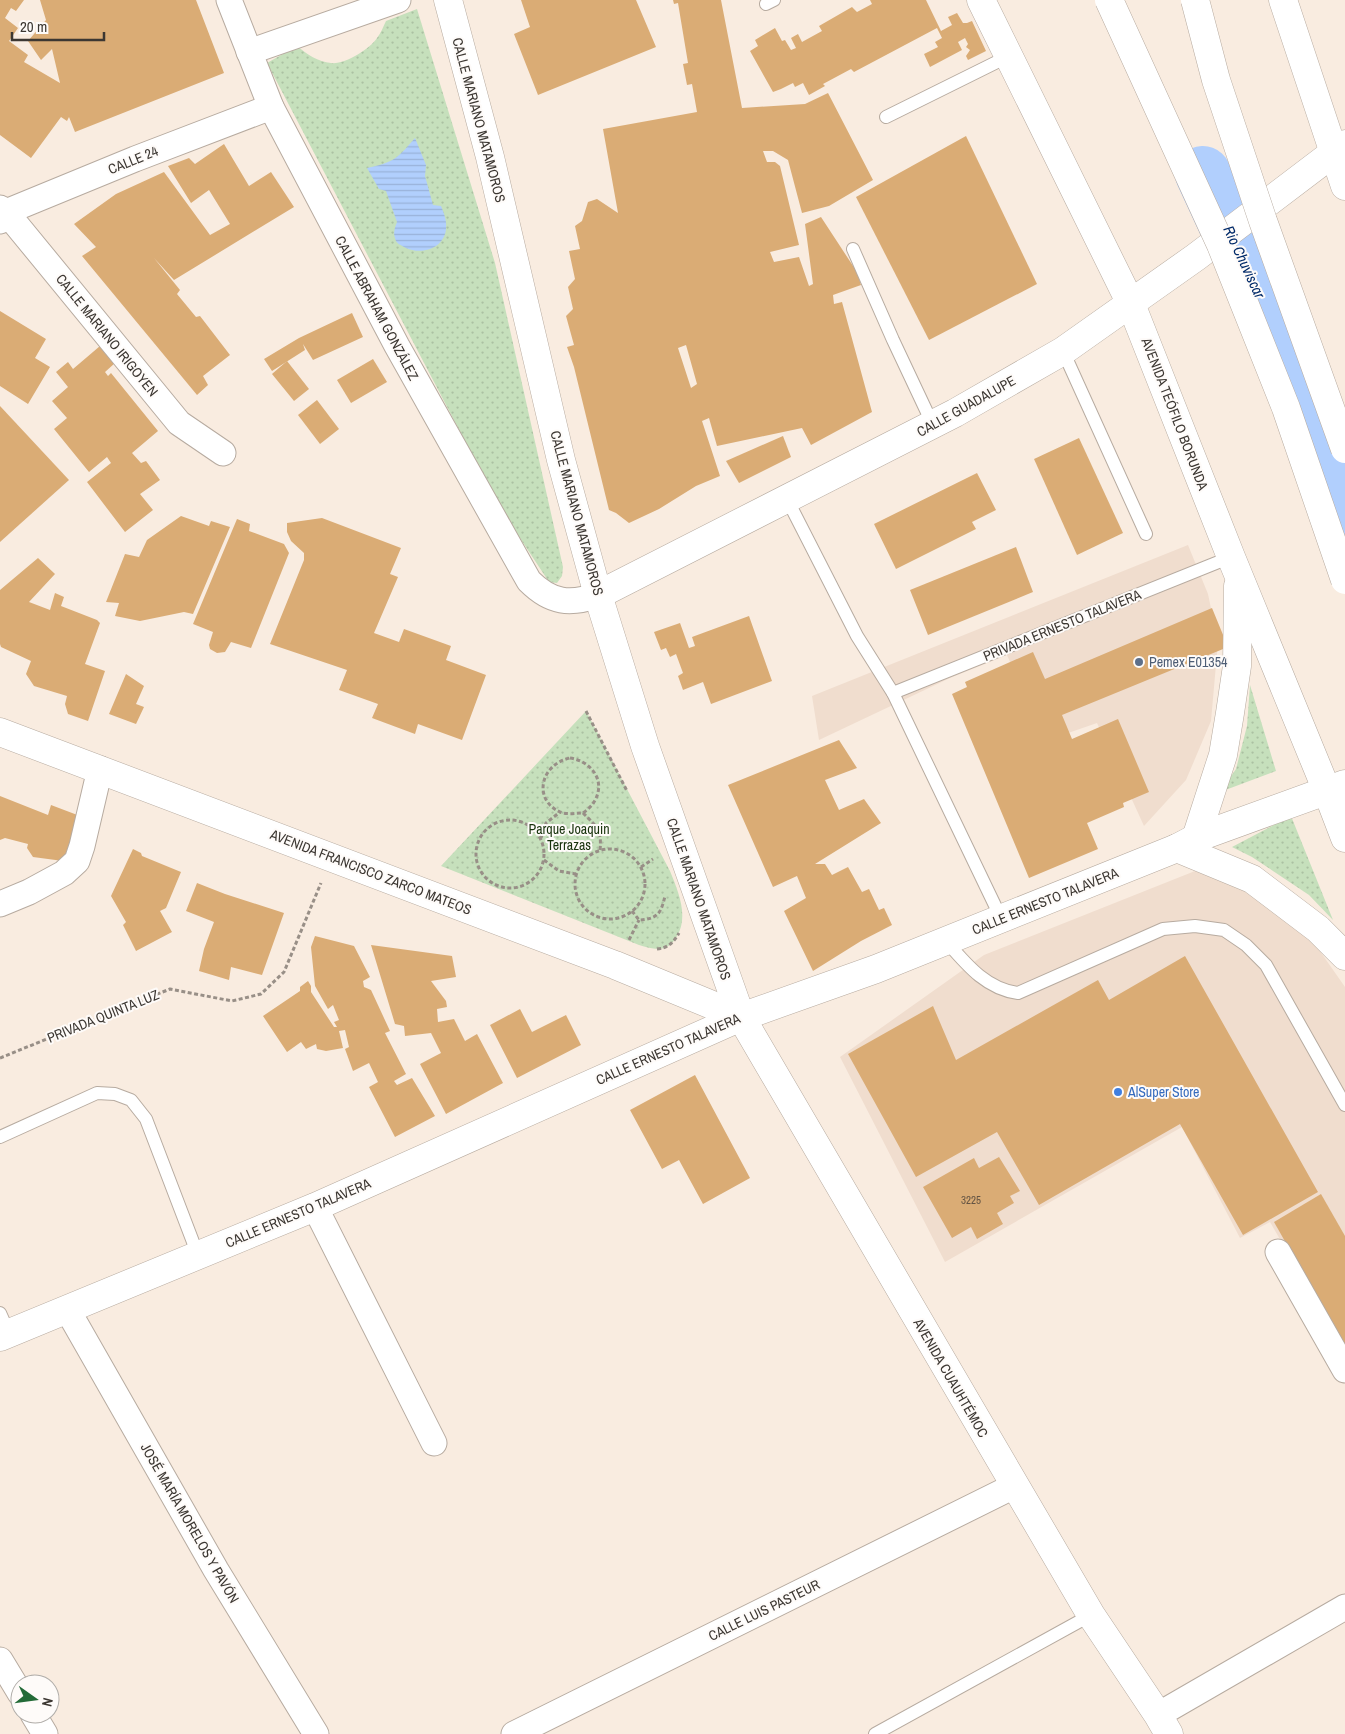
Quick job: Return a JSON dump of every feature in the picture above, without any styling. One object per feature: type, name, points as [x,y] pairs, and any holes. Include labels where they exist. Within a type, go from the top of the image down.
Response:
[{"type":"main road","name":"CALLE MARIANO MATAMOROS","points":[[448,0],[490,158],[561,460],[598,594],[645,746],[740,1017]]},
{"type":"main road","name":"AVENIDA TEÓFILO BORUNDA","points":[[981,0],[1131,304],[1234,566],[1334,788],[1345,838]]},
{"type":"main road","points":[[1109,0],[1221,245],[1286,408],[1345,580]]},
{"type":"main road","points":[[1195,0],[1216,80],[1263,221],[1345,449]]},
{"type":"main road","points":[[1283,0],[1340,147],[1345,186]]},
{"type":"main road","name":"CALLE GUADALUPE","points":[[598,594],[933,424],[1063,352],[1196,256],[1340,147]]},
{"type":"main road","points":[[1234,566],[1237,666],[1223,755],[1186,843],[1252,879],[1318,928],[1345,956]]},
{"type":"main road","name":"AVENIDA FRANCISCO ZARCO MATEOS","points":[[0,732],[615,965],[740,1017]]},
{"type":"main road","name":"CALLE ERNESTO TALAVERA","points":[[3,1328],[67,1309],[316,1207],[740,1017],[876,969],[1186,843],[1334,788]]},
{"type":"main road","name":"AVENIDA CUAUHTÉMOC","points":[[740,1017],[1091,1615],[1164,1724]]},
{"type":"street","name":"CALLE ABRAHAM GONZÁLEZ","points":[[229,0],[270,106],[397,346],[529,581],[540,592],[552,598]]},
{"type":"street","points":[[249,52],[398,0]]},
{"type":"street","name":"CALLE 24","points":[[2,214],[270,106]]},
{"type":"street","name":"CALLE MARIANO IRIGOYEN","points":[[2,214],[179,423],[222,453]]},
{"type":"street","name":"CALLE GUADALUPE","points":[[552,598],[581,601],[598,594]]},
{"type":"street","points":[[0,904],[30,892],[64,873],[76,861],[82,846],[100,769]]},
{"type":"street","points":[[316,1207],[434,1443]]},
{"type":"street","points":[[1278,1252],[1345,1370]]},
{"type":"street","name":"JOSÉ MARÍA MORELOS Y PAVÓN","points":[[67,1309],[216,1570],[316,1734]]},
{"type":"street","name":"CALLE LUIS PASTEUR","points":[[514,1734],[1014,1486]]},
{"type":"street","points":[[1164,1724],[1345,1607]]},
{"type":"street","points":[[0,1660],[10,1676]]},
{"type":"lane","points":[[886,116],[1009,56]]},
{"type":"lane","points":[[853,249],[933,424]]},
{"type":"lane","points":[[1063,352],[1146,534]]},
{"type":"lane","points":[[787,499],[857,636],[893,693],[1001,918]]},
{"type":"lane","name":"PRIVADA ERNESTO TALAVERA","points":[[893,693],[1234,566]]},
{"type":"lane","points":[[946,941],[962,960],[988,983],[1006,992],[1018,993],[1163,929],[1195,926],[1224,930],[1246,945],[1266,965],[1345,1104]]},
{"type":"lane","points":[[0,1137],[97,1093],[115,1094],[131,1100],[146,1119],[198,1254]]},
{"type":"lane","points":[[875,1734],[1091,1615]]},
{"type":"path","points":[[579,759],[587,763],[598,777],[598,795],[594,803],[583,813],[569,814],[560,812],[552,807],[547,799],[544,781],[547,772],[561,760],[579,759]]},
{"type":"path","points":[[540,839],[546,824],[560,812]]},
{"type":"path","points":[[583,813],[596,825],[601,837],[600,850]]},
{"type":"path","points":[[503,820],[525,823],[534,829],[540,839],[544,850],[544,860],[540,870],[533,879],[523,885],[513,888],[492,882],[484,875],[478,865],[478,843],[488,829],[503,820]]},
{"type":"path","points":[[612,848],[624,851],[634,858],[641,867],[645,878],[645,891],[640,902],[632,911],[622,917],[601,918],[590,913],[582,906],[577,896],[576,874],[581,864],[589,855],[600,850],[612,848]]},
{"type":"path","points":[[641,867],[660,854]]},
{"type":"path","name":"PRIVADA QUINTA LUZ","points":[[0,1058],[170,989],[232,1001],[261,994],[284,972],[332,857]]},
{"type":"path","points":[[544,860],[558,871],[576,874]]},
{"type":"path","points":[[485,884],[503,891]]},
{"type":"path","points":[[639,920],[652,920],[660,913],[666,892]]},
{"type":"path","points":[[632,911],[639,920]]},
{"type":"path","points":[[588,919],[590,913]]},
{"type":"path","points":[[629,941],[639,920]]},
{"type":"path","points":[[654,950],[664,948],[673,943],[682,929]]},
{"type":"path","points":[[620,938],[634,943]]},
{"type":"shaded area","points":[[1188,545],[1208,594],[1218,642],[1211,721],[1186,780],[1144,826],[1097,723],[1045,741],[1007,655],[950,678],[819,740],[812,696]]},
{"type":"shaded area","points":[[1195,871],[1260,895],[1308,934],[1345,987],[1345,1352],[1270,1222],[1240,1238],[1182,1127],[945,1262],[840,1057],[984,955]]},
{"type":"green space","points":[[417,9],[495,263],[563,567],[562,576],[557,583],[549,582],[500,508],[267,63],[297,46],[309,55],[322,61],[336,63],[349,59],[374,42],[386,21]]},
{"type":"green space","points":[[1250,685],[1276,771],[1220,792],[1236,769],[1247,726]]},
{"type":"green space","name":"Parque Joaquin Terrazas","points":[[586,711],[670,871],[676,887],[681,904],[682,920],[677,936],[665,948],[656,949],[639,945],[441,866]]},
{"type":"green space","points":[[1291,816],[1333,920],[1309,895],[1252,857],[1232,847]]},
{"type":"water","points":[[415,138],[426,165],[425,176],[433,205],[441,206],[446,226],[444,236],[436,246],[431,249],[418,251],[406,248],[396,242],[394,232],[397,222],[386,191],[379,189],[367,168],[394,159]]},
{"type":"building","points":[[0,0],[24,0],[16,11],[11,8],[5,18],[18,28],[9,41],[28,55],[24,62],[60,83],[52,49],[41,60],[28,41],[46,20],[40,0],[196,0],[224,73],[75,132],[69,117],[67,121],[61,117],[31,158],[0,135]]},
{"type":"building","points":[[521,0],[636,0],[656,47],[538,95],[514,34],[530,27]]},
{"type":"building","points":[[673,0],[721,0],[742,108],[805,104],[828,93],[873,180],[829,206],[802,213],[788,160],[773,151],[763,151],[767,162],[775,162],[780,166],[799,245],[770,252],[774,262],[799,257],[809,286],[813,284],[805,224],[821,217],[857,272],[861,285],[833,295],[834,304],[842,302],[872,412],[811,445],[802,428],[717,446],[709,418],[702,421],[720,476],[696,486],[659,509],[629,523],[609,510],[574,367],[567,347],[574,345],[566,316],[573,309],[568,287],[575,279],[569,251],[580,249],[575,226],[582,221],[588,202],[597,199],[618,213],[603,129],[697,112],[692,84],[687,85],[683,64],[688,63],[678,3],[674,4]],"holes":[[[686,345],[697,384],[691,388],[678,348]]]},
{"type":"building","points":[[870,0],[926,0],[941,31],[952,25],[948,17],[957,13],[963,23],[972,21],[986,51],[968,60],[966,56],[970,50],[966,47],[968,44],[965,38],[958,42],[962,50],[930,67],[924,54],[938,47],[935,42],[942,38],[937,28],[854,72],[851,69],[823,84],[825,86],[809,95],[803,83],[795,87],[793,83],[773,92],[750,51],[758,46],[755,40],[775,28],[782,41],[785,40],[791,50],[796,48],[791,38],[798,34],[802,42],[822,31],[819,26],[852,7],[857,12],[872,4]]},
{"type":"building","points":[[966,136],[1037,284],[929,340],[856,197]]},
{"type":"building","points":[[224,144],[249,186],[271,172],[294,207],[174,280],[154,258],[180,290],[177,294],[196,317],[200,316],[230,355],[203,376],[208,385],[197,395],[82,256],[96,247],[74,224],[116,194],[164,172],[210,235],[230,224],[209,190],[191,203],[168,166],[189,158],[195,164]]},
{"type":"building","points":[[0,311],[46,339],[35,358],[50,367],[28,404],[0,386]]},
{"type":"building","points":[[352,313],[363,337],[313,360],[303,344],[305,350],[272,371],[264,359],[299,338]]},
{"type":"building","points":[[100,346],[115,363],[105,372],[108,376],[111,373],[158,431],[132,453],[141,463],[146,461],[160,480],[140,494],[153,510],[125,532],[87,482],[111,463],[107,457],[89,472],[54,429],[67,418],[52,401],[68,387],[56,372],[68,362],[73,369]]},
{"type":"building","points":[[373,359],[387,382],[351,403],[337,380]]},
{"type":"building","points":[[287,361],[309,389],[294,401],[272,374]]},
{"type":"building","points":[[317,400],[339,429],[320,444],[298,415]]},
{"type":"building","points":[[0,406],[69,480],[0,542]]},
{"type":"building","points":[[783,436],[791,457],[739,483],[726,461]]},
{"type":"building","points":[[1079,438],[1123,533],[1077,555],[1034,459]]},
{"type":"building","points":[[977,473],[996,510],[972,522],[976,529],[896,569],[874,524]]},
{"type":"building","points":[[181,516],[209,526],[211,521],[230,527],[193,614],[184,612],[140,621],[115,616],[119,603],[106,602],[125,554],[139,557],[147,540]]},
{"type":"building","points":[[322,518],[401,548],[390,574],[398,577],[374,633],[399,642],[404,629],[451,646],[446,660],[486,675],[462,740],[418,724],[415,734],[372,718],[378,704],[339,690],[347,670],[270,644],[304,560],[304,553],[291,541],[287,532],[287,523]]},
{"type":"building","points":[[237,519],[250,524],[249,531],[284,544],[289,553],[251,648],[231,642],[225,652],[217,653],[210,649],[209,645],[213,632],[193,624]]},
{"type":"building","points":[[1016,547],[1033,592],[928,635],[910,590]]},
{"type":"building","points":[[38,558],[55,574],[29,602],[50,610],[55,593],[64,597],[61,606],[97,620],[100,623],[85,664],[105,671],[88,721],[68,714],[65,704],[67,696],[34,686],[26,674],[31,661],[1,647],[0,644],[0,590]]},
{"type":"building","points":[[1212,608],[1228,647],[1062,715],[1072,739],[1118,719],[1149,792],[1123,803],[1124,807],[1087,823],[1098,849],[1029,878],[952,694],[967,687],[965,682],[1033,652],[1045,679]]},
{"type":"building","points":[[749,616],[772,681],[711,704],[703,682],[683,690],[678,676],[683,673],[676,654],[670,657],[666,648],[661,650],[654,632],[680,623],[689,648],[695,646],[692,637]]},
{"type":"building","points":[[126,674],[144,686],[136,704],[144,707],[136,724],[109,714]]},
{"type":"building","points":[[839,740],[857,768],[825,780],[839,810],[864,799],[881,823],[815,864],[825,864],[832,875],[848,867],[862,892],[869,889],[879,910],[884,908],[892,925],[861,941],[813,971],[784,911],[806,898],[797,876],[773,887],[728,785]]},
{"type":"building","points":[[0,796],[48,815],[51,805],[80,816],[63,861],[33,857],[27,848],[28,844],[5,838],[0,840]]},
{"type":"building","points":[[133,849],[141,853],[142,856],[181,872],[166,908],[160,911],[172,932],[136,951],[123,925],[126,922],[111,896]]},
{"type":"building","points":[[197,883],[284,913],[262,975],[231,967],[229,980],[199,971],[204,949],[214,922],[186,911]]},
{"type":"building","points":[[315,936],[354,946],[370,977],[363,981],[364,987],[371,990],[390,1031],[385,1033],[406,1074],[394,1081],[397,1085],[412,1078],[435,1116],[395,1137],[369,1087],[378,1082],[369,1063],[353,1071],[345,1049],[349,1047],[345,1030],[339,1031],[343,1048],[326,1051],[317,1049],[316,1044],[306,1049],[301,1042],[287,1052],[263,1016],[300,991],[300,987],[308,981],[311,986],[311,992],[334,1027],[337,1027],[334,1022],[339,1020],[333,1005],[328,1009],[315,986],[311,947]]},
{"type":"building","points":[[371,945],[452,956],[456,977],[431,981],[446,1001],[447,1007],[437,1009],[438,1022],[454,1019],[465,1041],[477,1034],[503,1083],[446,1114],[420,1064],[441,1053],[431,1033],[405,1036],[404,1026],[395,1024]]},
{"type":"building","name":"AlSuper Store","points":[[1185,956],[1318,1192],[1243,1235],[1180,1124],[1039,1205],[997,1132],[916,1177],[848,1054],[933,1006],[956,1060],[1098,980],[1109,1000]]},
{"type":"building","points":[[520,1009],[532,1032],[566,1015],[581,1045],[517,1078],[490,1025]]},
{"type":"building","points":[[695,1075],[750,1178],[703,1204],[679,1160],[662,1169],[630,1110]]},
{"type":"building","points":[[999,1157],[1020,1191],[1010,1196],[1014,1203],[997,1213],[1003,1224],[977,1239],[971,1227],[952,1238],[923,1187],[974,1158],[979,1168]]},
{"type":"building","points":[[1321,1194],[1345,1236],[1345,1347],[1274,1222]]},
{"type":"waterway","name":"Rio Chuviscar","points":[[1203,174],[1276,331],[1345,531]]},
{"type":"place","name":"Pemex E01354","points":[[1139,662]]},
{"type":"place","name":"AlSuper Store","points":[[1118,1092]]}]
